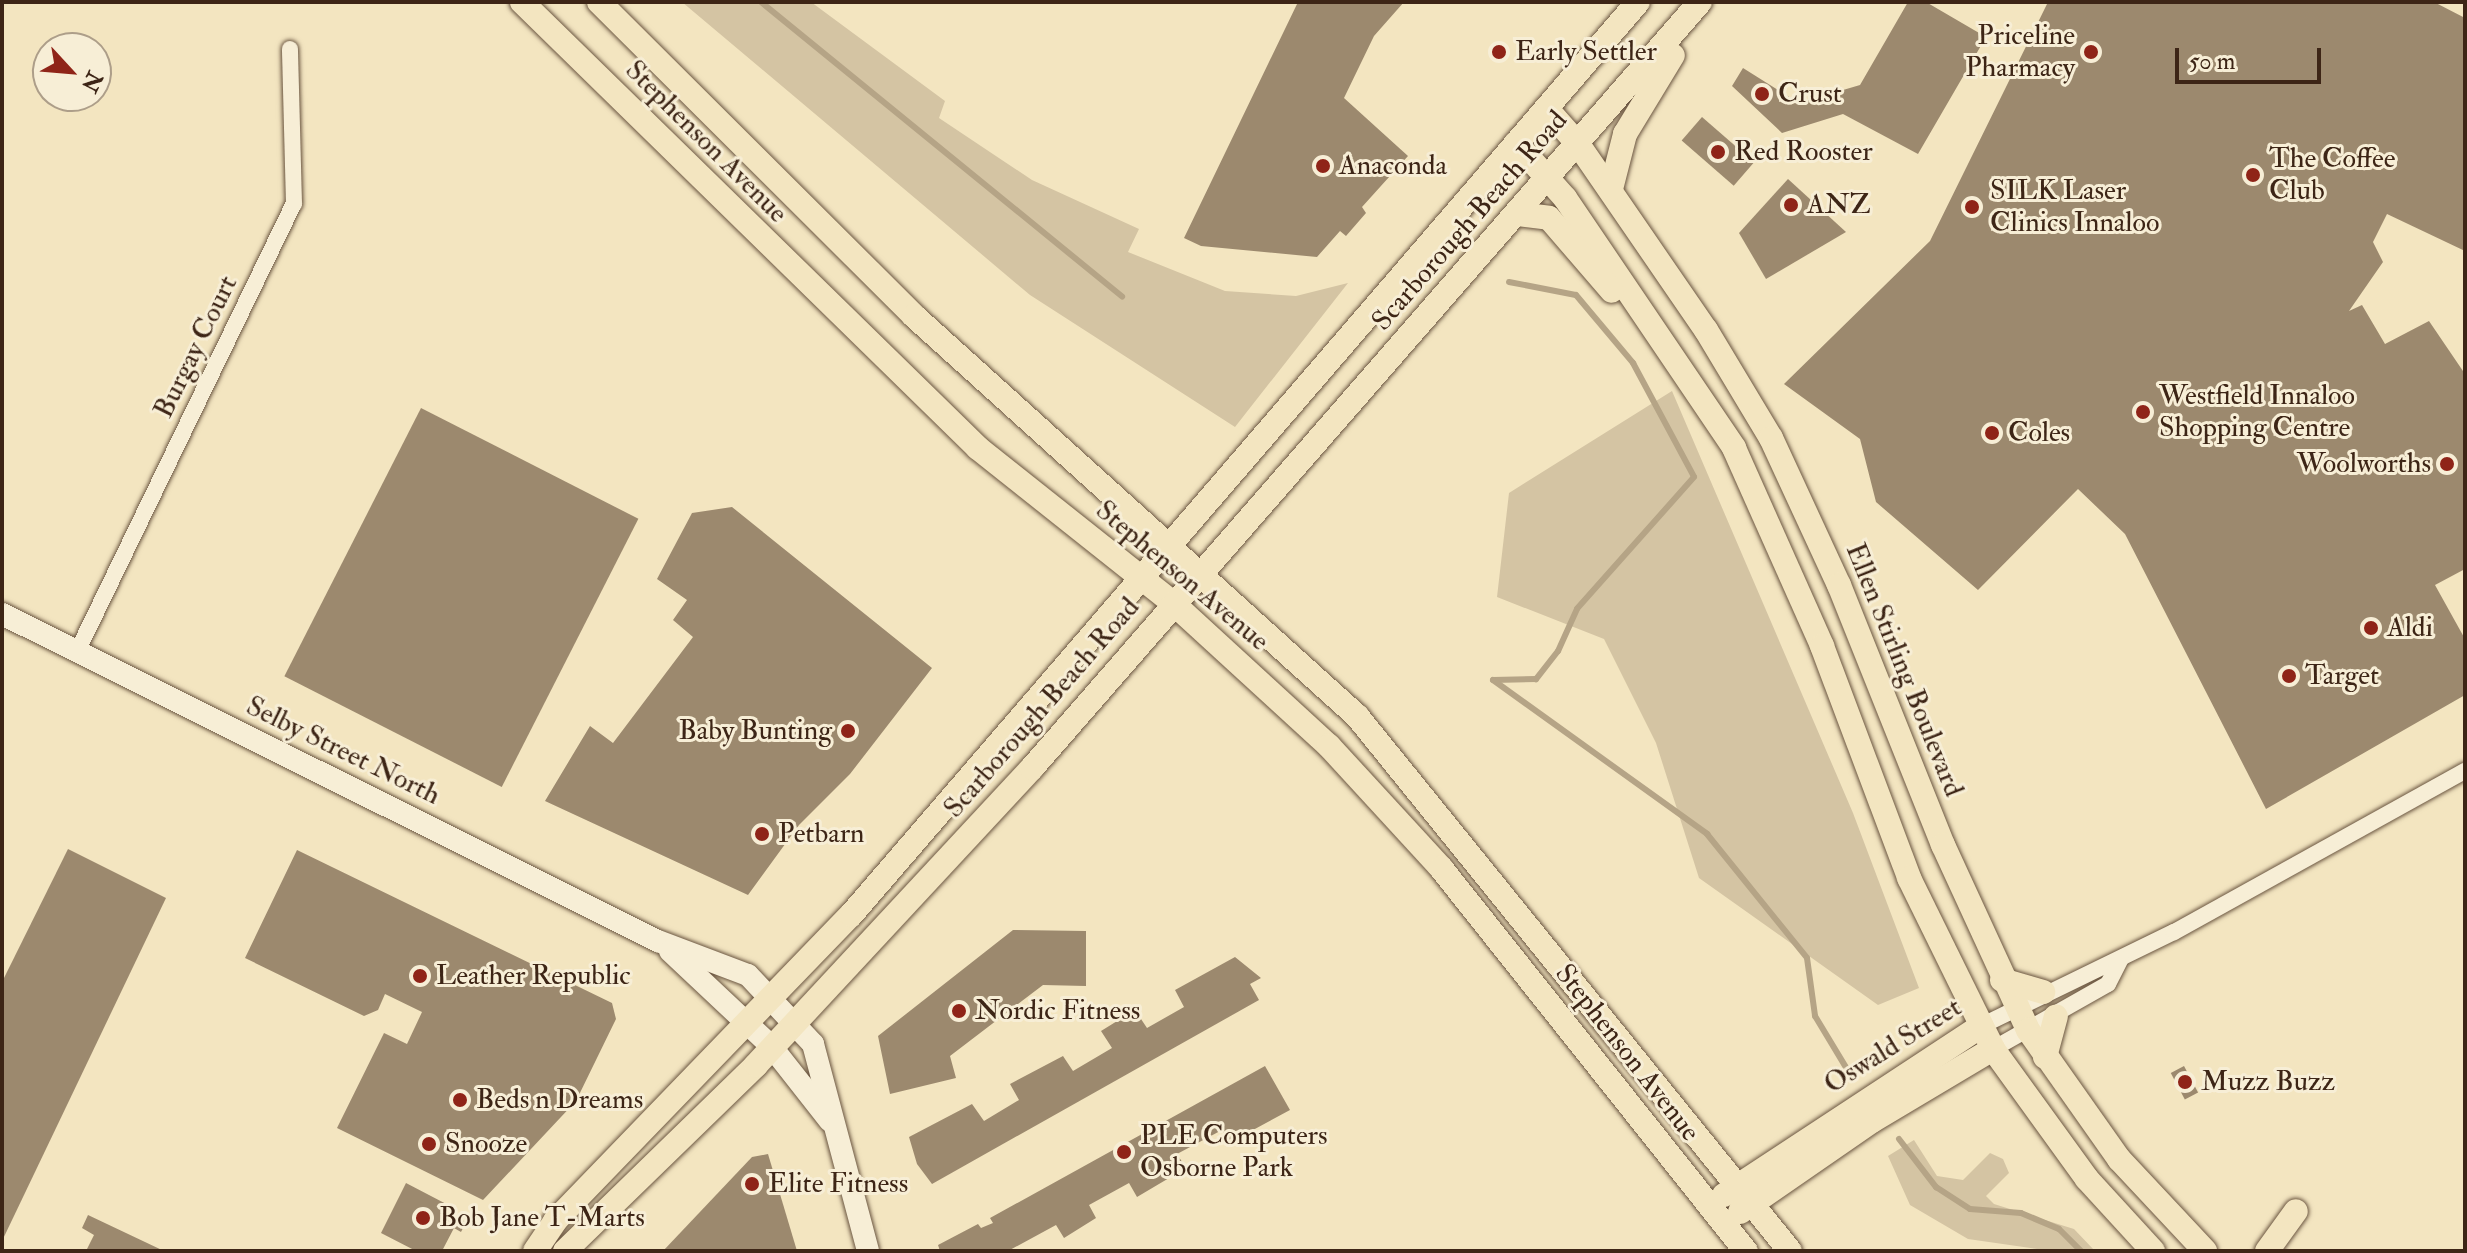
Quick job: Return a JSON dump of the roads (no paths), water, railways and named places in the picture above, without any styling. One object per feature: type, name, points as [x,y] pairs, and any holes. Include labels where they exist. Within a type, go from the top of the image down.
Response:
[{"type":"main road","name":"Stephenson Avenue","points":[[522,2],[978,448],[1174,604],[1329,746],[1441,868],[1746,1251]]},
{"type":"main road","name":"Stephenson Avenue","points":[[599,2],[914,316],[1168,548],[1304,666],[1409,774],[1790,1251]]},
{"type":"main road","name":"Scarborough Beach Road","points":[[535,1251],[555,1221],[851,915],[1638,2]]},
{"type":"main road","name":"Scarborough Beach Road","points":[[565,1251],[771,1046],[1032,768],[1702,2]]},
{"type":"main road","points":[[1611,189],[1613,165],[1640,101],[1702,2]]},
{"type":"main road","name":"Ellen Stirling Boulevard","points":[[1547,109],[1611,189],[1706,330],[1771,438],[1839,585],[2002,980],[2028,1030],[2119,1159],[2205,1251]]},
{"type":"main road","points":[[1516,143],[1549,179],[1671,349],[1758,494],[1822,646],[1909,878],[1993,1049],[2087,1179],[2153,1251]]},
{"type":"main road","points":[[1518,214],[1549,218],[1632,316],[1671,349]]},
{"type":"main road","name":"Selby Street North","points":[[2,614],[658,941],[742,972],[813,1044],[868,1251]]},
{"type":"main road","name":"Selby Street North","points":[[658,941],[771,1046],[833,1125]]},
{"type":"main road","points":[[2002,980],[2043,992]]},
{"type":"main road","points":[[2045,1057],[2056,1016]]},
{"type":"main road","name":"Oswald Street","points":[[1717,1215],[1981,1026]]},
{"type":"main road","name":"Oswald Street","points":[[1744,1194],[1993,1049]]},
{"type":"main road","points":[[2267,1251],[2296,1211]]},
{"type":"street","name":"Burgay Court","points":[[77,652],[294,204],[290,49]]},
{"type":"street","name":"Oswald Street","points":[[1981,1026],[2043,992],[2121,959],[2465,771]]},
{"type":"street","name":"Oswald Street","points":[[1993,1049],[2108,984],[2121,959]]},
{"type":"waterway","points":[[761,2],[1122,296]]},
{"type":"waterway","points":[[1509,282],[1576,295],[1633,363],[1694,477],[1577,609],[1558,651],[1536,679],[1493,680],[1707,834],[1807,958],[1815,1016],[1847,1069]]},
{"type":"waterway","points":[[1899,1139],[1936,1187],[1970,1209],[2021,1213],[2059,1229],[2081,1251]]},
{"type":"place","name":"Early Settler","points":[[1499,52]]},
{"type":"place","name":"Priceline Pharmacy","points":[[2091,52]]},
{"type":"place","name":"Crust","points":[[1762,94]]},
{"type":"place","name":"Red Rooster","points":[[1718,152]]},
{"type":"place","name":"Anaconda","points":[[1323,166]]},
{"type":"place","name":"The Coffee Club","points":[[2253,175]]},
{"type":"place","name":"ANZ","points":[[1791,205]]},
{"type":"place","name":"SILK Laser Clinics Innaloo","points":[[1972,207]]},
{"type":"place","name":"Westfield Innaloo Shopping Centre","points":[[2143,412]]},
{"type":"place","name":"Coles","points":[[1992,433]]},
{"type":"place","name":"Woolworths","points":[[2447,464]]},
{"type":"place","name":"Aldi","points":[[2371,628]]},
{"type":"place","name":"Target","points":[[2289,676]]},
{"type":"place","name":"Baby Bunting","points":[[848,731]]},
{"type":"place","name":"Petbarn","points":[[762,834]]},
{"type":"place","name":"Leather Republic","points":[[420,976]]},
{"type":"place","name":"Nordic Fitness","points":[[959,1011]]},
{"type":"place","name":"Muzz Buzz","points":[[2185,1082]]},
{"type":"place","name":"Beds n Dreams","points":[[460,1100]]},
{"type":"place","name":"Snooze","points":[[429,1144]]},
{"type":"place","name":"PLE Computers Osborne Park","points":[[1124,1152]]},
{"type":"place","name":"Elite Fitness","points":[[752,1184]]},
{"type":"place","name":"Bob Jane T-Marts","points":[[423,1218]]}]
